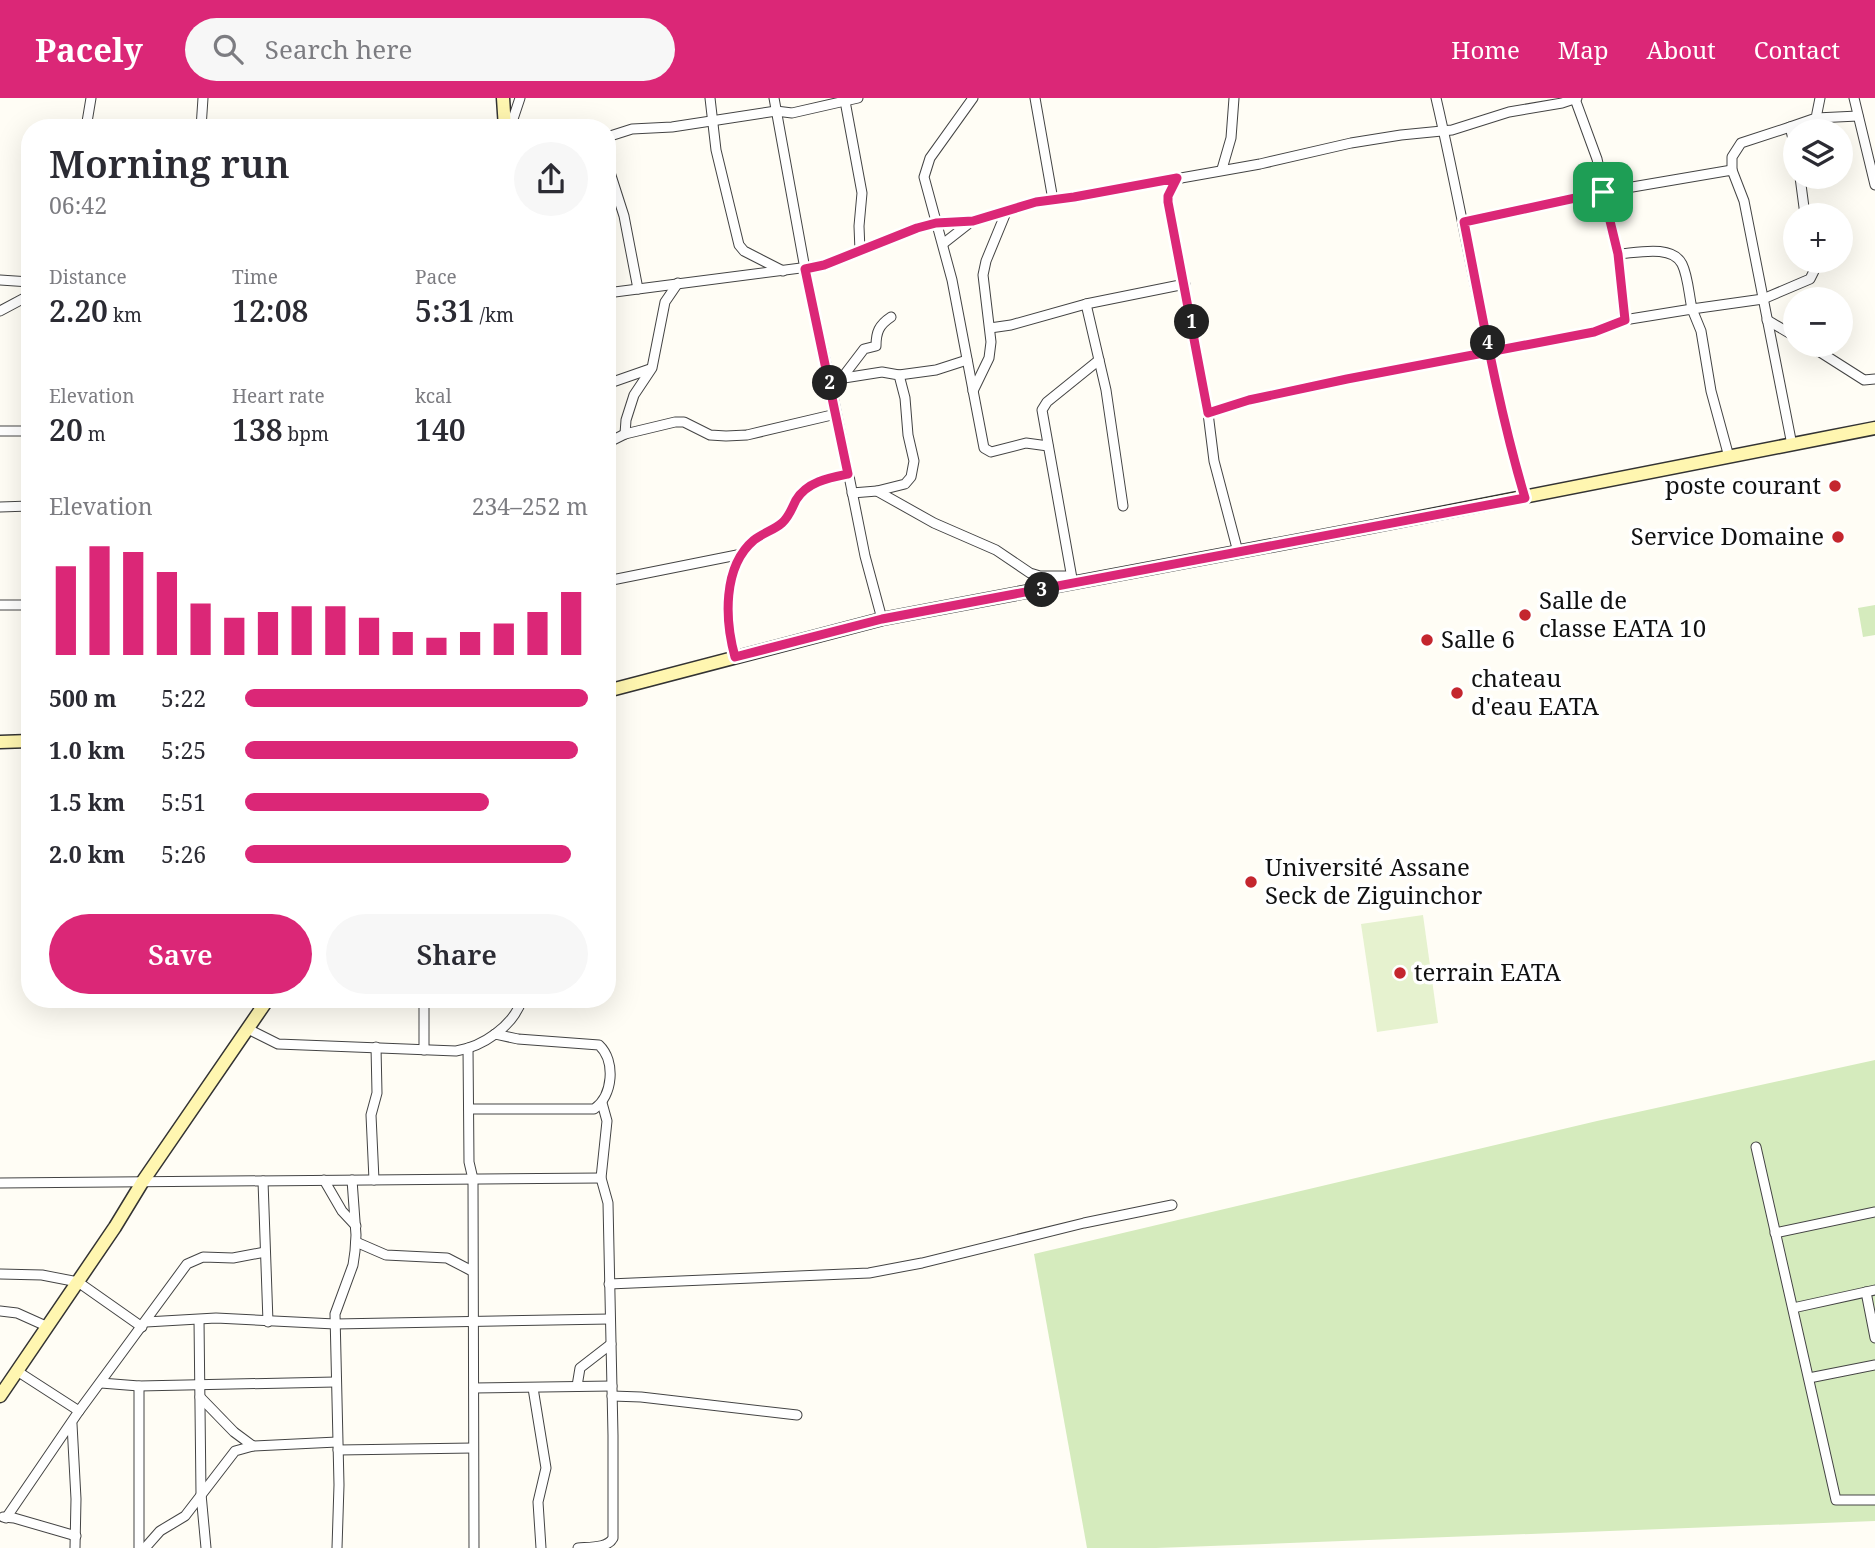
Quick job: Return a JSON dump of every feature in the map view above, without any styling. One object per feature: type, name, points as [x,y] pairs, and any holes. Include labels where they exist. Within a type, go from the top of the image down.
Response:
[{"type":"street","points":[[88,119],[91,98]]},
{"type":"street","points":[[202,119],[203,98]]},
{"type":"street","points":[[503,98],[506,119]]},
{"type":"street","points":[[512,119],[520,98]]},
{"type":"street","points":[[710,98],[719,165],[738,245],[744,251],[785,272]]},
{"type":"street","points":[[774,98],[805,269],[865,556],[882,619]]},
{"type":"street","points":[[616,134],[632,129],[672,127],[776,111],[792,113],[858,98]]},
{"type":"street","points":[[972,98],[925,167],[924,177],[944,243],[984,448],[990,452],[1026,443],[1048,446]]},
{"type":"street","points":[[1035,98],[1053,200]]},
{"type":"street","points":[[1222,169],[1231,138],[1234,98]]},
{"type":"street","points":[[1436,98],[1507,435],[1525,498]]},
{"type":"street","points":[[616,292],[805,269],[824,265],[936,223],[973,221],[1036,202],[1177,178],[1386,136],[1460,128],[1509,111],[1562,103],[1576,98],[1597,159],[1618,254],[1625,320]]},
{"type":"street","points":[[1816,118],[1820,98]]},
{"type":"street","points":[[1854,98],[1875,185]]},
{"type":"street","points":[[845,101],[862,193],[860,251]]},
{"type":"street","points":[[1813,119],[1858,116]]},
{"type":"street","points":[[1783,129],[1741,143],[1732,157],[1731,170],[1744,201],[1792,446]]},
{"type":"street","points":[[1464,222],[1603,192],[1731,170]]},
{"type":"street","points":[[1177,178],[1168,196],[1168,202],[1208,413],[1214,461],[1238,552]]},
{"type":"street","points":[[616,191],[624,216],[638,289]]},
{"type":"street","points":[[973,391],[989,358],[992,342],[983,275],[1007,210]]},
{"type":"street","points":[[944,243],[973,221]]},
{"type":"street","points":[[1618,254],[1662,252],[1677,258],[1682,264],[1692,309],[1701,331],[1711,391],[1729,457]]},
{"type":"street","points":[[1208,413],[1249,400],[1347,379],[1594,332],[1625,320],[1763,299],[1810,279],[1813,273]]},
{"type":"street","points":[[0,280],[21,281]]},
{"type":"street","points":[[625,434],[625,419],[634,395],[652,368],[665,302],[678,283]]},
{"type":"street","points":[[990,328],[1011,325],[1086,304],[1185,284]]},
{"type":"street","points":[[0,311],[21,300]]},
{"type":"street","points":[[1086,304],[1106,390],[1123,506]]},
{"type":"street","points":[[832,391],[864,349],[876,346],[876,332],[891,317]]},
{"type":"street","points":[[1767,320],[1783,329]]},
{"type":"street","points":[[1828,357],[1864,380],[1875,380]]},
{"type":"street","points":[[844,378],[882,372],[899,376],[936,370],[967,360]]},
{"type":"street","points":[[1072,580],[1043,406],[1099,360]]},
{"type":"street","points":[[616,381],[652,368]]},
{"type":"street","points":[[852,493],[877,491],[905,484],[913,471],[906,402],[899,376]]},
{"type":"street","points":[[616,438],[625,434],[684,422],[710,435],[747,435],[836,414]]},
{"type":"street","points":[[616,689],[882,619],[1072,580],[1525,498],[1875,428]]},
{"type":"street","points":[[0,430],[21,431]]},
{"type":"street","points":[[735,657],[728,609],[735,572],[743,554],[756,539],[784,522],[798,497],[811,486],[828,478],[848,474]]},
{"type":"street","points":[[877,491],[934,523],[996,550],[1030,572],[1072,580]]},
{"type":"street","points":[[0,507],[21,506]]},
{"type":"street","points":[[616,579],[743,554]]},
{"type":"street","points":[[0,605],[21,605]]},
{"type":"street","points":[[0,742],[21,741]]},
{"type":"street","points":[[0,1396],[78,1282],[142,1181],[262,1008]]},
{"type":"street","points":[[424,1008],[424,1050]]},
{"type":"street","points":[[248,1029],[278,1044],[456,1051],[495,1034],[518,1008]]},
{"type":"street","points":[[469,1109],[594,1109],[602,1104],[609,1087],[609,1059],[607,1052],[600,1045],[518,1039],[495,1034]]},
{"type":"street","points":[[374,1180],[371,1115],[377,1093],[376,1047]]},
{"type":"street","points":[[468,1048],[469,1162],[473,1179],[474,1548]]},
{"type":"street","points":[[578,1548],[606,1546],[613,1538],[608,1203],[601,1178],[607,1121],[602,1104]]},
{"type":"street","points":[[1756,1147],[1836,1500],[1875,1500]]},
{"type":"street","points":[[0,1183],[601,1178]]},
{"type":"street","points":[[324,1180],[342,1212],[356,1226]]},
{"type":"street","points":[[337,1548],[335,1324],[338,1305],[353,1265],[356,1242],[352,1180]]},
{"type":"street","points":[[263,1181],[268,1321]]},
{"type":"street","points":[[609,1284],[869,1273],[1172,1205]]},
{"type":"street","points":[[1775,1233],[1875,1212]]},
{"type":"street","points":[[356,1242],[386,1255],[447,1258],[472,1271]]},
{"type":"street","points":[[76,1536],[3,1517],[181,1272],[194,1259],[233,1258],[265,1252]]},
{"type":"street","points":[[0,1274],[42,1275],[78,1282],[144,1324],[216,1318],[335,1324],[610,1319]]},
{"type":"street","points":[[1793,1308],[1870,1291],[1875,1338]]},
{"type":"street","points":[[0,1311],[17,1313],[46,1326]]},
{"type":"street","points":[[199,1320],[201,1494],[206,1548]]},
{"type":"street","points":[[577,1387],[580,1368],[611,1343]]},
{"type":"street","points":[[1809,1378],[1875,1365]]},
{"type":"street","points":[[17,1371],[79,1410]]},
{"type":"street","points":[[101,1382],[139,1386],[335,1382]]},
{"type":"street","points":[[139,1386],[139,1548]]},
{"type":"street","points":[[474,1388],[577,1387],[797,1415]]},
{"type":"street","points":[[533,1388],[546,1468],[538,1502],[541,1548]]},
{"type":"street","points":[[200,1397],[234,1432],[253,1446]]},
{"type":"street","points":[[201,1430],[214,1410]]},
{"type":"street","points":[[72,1423],[75,1548]]},
{"type":"street","points":[[234,1432],[235,1451]]},
{"type":"street","points":[[145,1548],[160,1531],[185,1516],[235,1451],[253,1446],[473,1448]]},
{"type":"green space","points":[[1875,605],[1875,635],[1863,637],[1858,608]]},
{"type":"green space","name":"terrain EATA","points":[[1423,915],[1438,1023],[1377,1032],[1361,924]]},
{"type":"green space","points":[[1875,1060],[1875,1521],[1156,1548],[1087,1548],[1034,1254],[1597,1121]]},
{"type":"place","name":"poste courant","points":[[1835,486]]},
{"type":"place","name":"Service Domaine","points":[[1838,537]]},
{"type":"place","name":"Salle de classe EATA 10","points":[[1525,615]]},
{"type":"place","name":"Salle 6","points":[[1427,640]]},
{"type":"place","name":"chateau d'eau EATA","points":[[1457,693]]},
{"type":"place","name":"Université Assane Seck de Ziguinchor","points":[[1251,882]]},
{"type":"place","name":"terrain EATA","points":[[1400,973]]},
{"type":"route","points":[[1603,192],[1464,222],[1490,352],[1507,435],[1525,498],[882,619],[735,657],[728,609],[739,559],[756,539],[784,522],[798,497],[811,486],[828,478],[848,474],[805,269],[824,265],[936,223],[973,221],[1036,202],[1177,178],[1168,196],[1168,202],[1208,413],[1249,400],[1347,379],[1490,352],[1594,332],[1625,320],[1618,254],[1603,192]]}]
